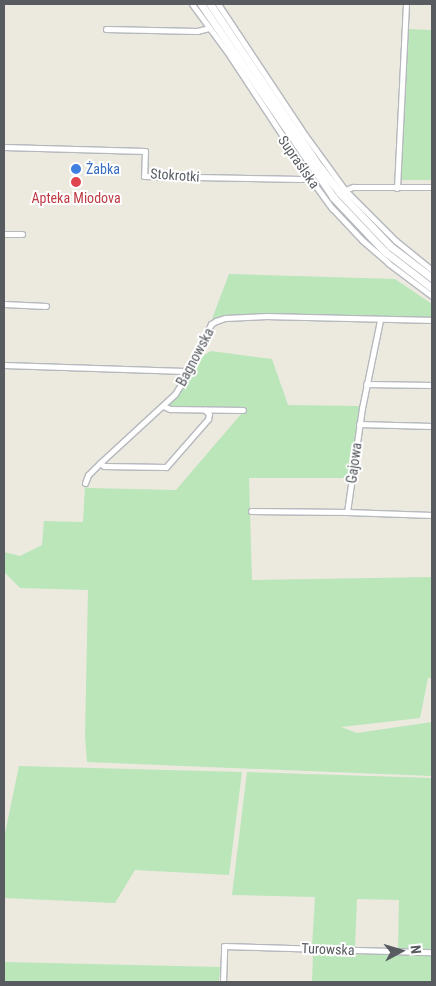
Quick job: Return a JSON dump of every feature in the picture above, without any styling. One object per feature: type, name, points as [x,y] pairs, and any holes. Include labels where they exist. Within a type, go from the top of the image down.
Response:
[{"type":"main road","points":[[201,4],[297,148],[333,197],[384,251],[432,288]]},
{"type":"main road","points":[[210,4],[305,146],[339,192],[390,246],[432,278]]},
{"type":"street","name":"Supraślska","points":[[192,4],[235,63],[308,177],[332,208],[388,264],[432,296]]},
{"type":"street","name":"Supraślska","points":[[218,4],[305,135],[345,190],[383,230],[432,270]]},
{"type":"street","points":[[397,188],[406,4]]},
{"type":"street","points":[[106,29],[198,31],[209,28]]},
{"type":"street","name":"Stokrotki","points":[[4,147],[145,151],[144,176],[301,180],[308,177]]},
{"type":"street","points":[[345,190],[353,187],[432,187]]},
{"type":"street","points":[[4,234],[22,234]]},
{"type":"street","points":[[4,304],[46,306]]},
{"type":"street","name":"Bagnowska","points":[[85,482],[88,475],[100,463],[175,394],[188,373],[211,324],[225,318],[267,316],[432,320]]},
{"type":"street","name":"Gajowa","points":[[347,512],[359,424],[380,320]]},
{"type":"street","points":[[4,365],[185,371],[188,373]]},
{"type":"street","points":[[366,384],[432,385]]},
{"type":"street","points":[[163,406],[170,409],[243,410]]},
{"type":"street","points":[[100,463],[104,466],[166,467],[208,419],[209,414],[205,410]]},
{"type":"street","points":[[359,424],[432,426]]},
{"type":"street","points":[[251,511],[432,515]]},
{"type":"street","name":"Turowska","points":[[223,982],[224,946],[432,952]]},
{"type":"green space","points":[[408,29],[432,30],[432,180],[398,180]]},
{"type":"green space","points":[[229,274],[395,279],[432,304],[432,318],[212,319]]},
{"type":"green space","points":[[211,351],[272,359],[288,405],[360,406],[349,478],[249,478],[252,580],[432,577],[432,678],[428,678],[420,718],[341,727],[357,733],[432,722],[431,776],[87,762],[85,737],[88,590],[20,588],[4,572],[4,552],[20,556],[42,545],[44,521],[83,522],[85,486],[88,488],[176,490],[247,407],[166,406],[177,395],[203,356]]},
{"type":"green space","points":[[19,766],[242,772],[229,875],[135,870],[115,903],[4,898],[4,838]]},
{"type":"green space","points":[[247,772],[432,778],[432,950],[398,948],[399,900],[357,899],[355,947],[312,946],[315,897],[232,895]]},
{"type":"green space","points":[[313,953],[431,956],[431,982],[312,982]]},
{"type":"green space","points":[[4,962],[220,967],[219,982],[4,982]]},
{"type":"place","name":"Żabka","points":[[76,169]]},
{"type":"place","name":"Apteka Miodova","points":[[76,182]]}]
